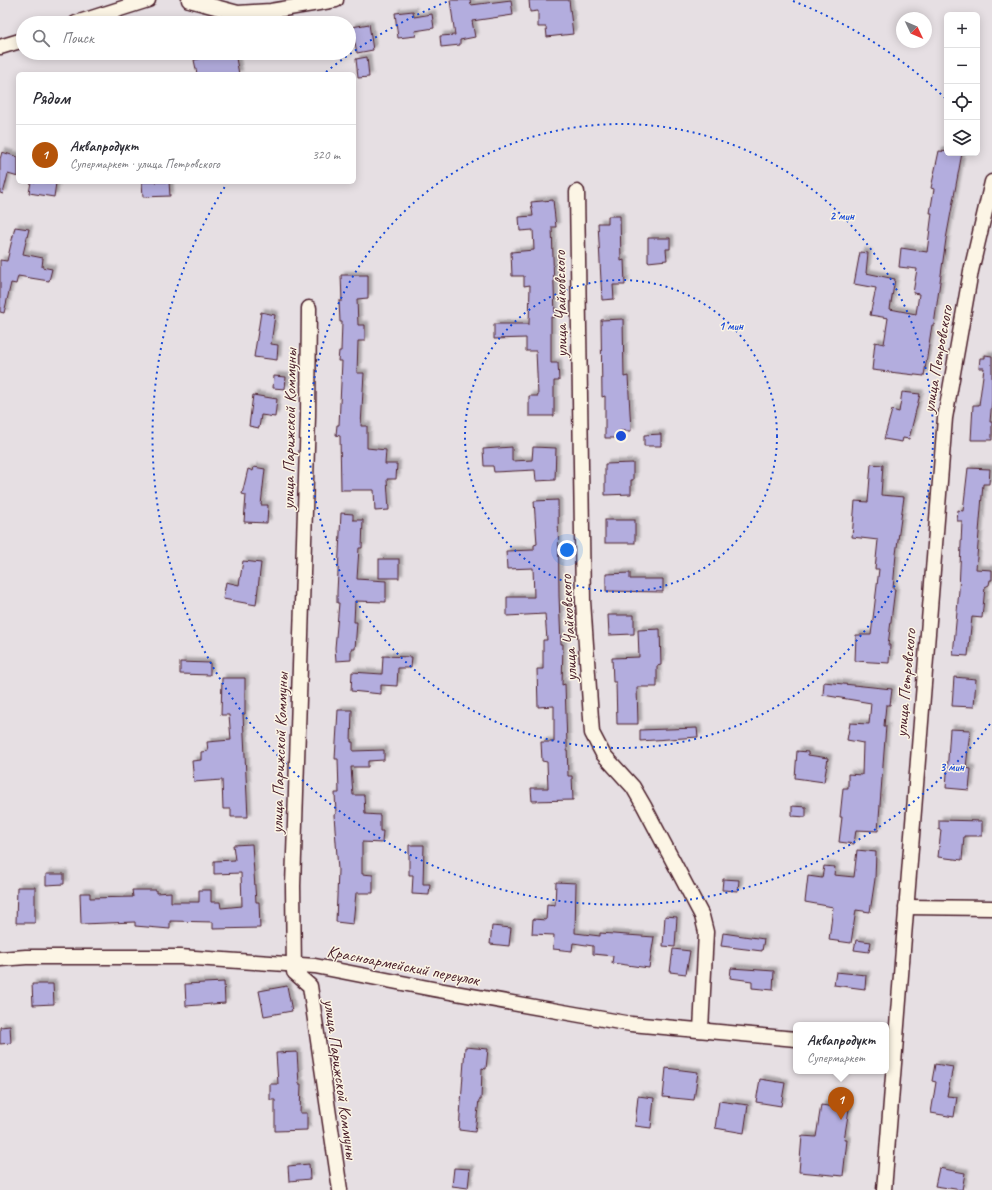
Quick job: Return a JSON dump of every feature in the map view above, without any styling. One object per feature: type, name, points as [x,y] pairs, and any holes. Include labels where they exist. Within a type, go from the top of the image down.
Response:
[{"type":"street","points":[[98,16],[148,0]]},
{"type":"street","points":[[189,0],[238,13],[272,11],[336,0]]},
{"type":"street","points":[[0,47],[16,42]]},
{"type":"street","name":"улица Петровского","points":[[884,1190],[891,1048],[906,907],[945,418],[971,270],[992,182]]},
{"type":"street","name":"улица Чайковского","points":[[577,192],[583,601],[592,733],[602,754],[632,786],[702,916],[706,932],[701,1030]]},
{"type":"street","name":"улица Парижской Коммуны","points":[[309,308],[308,424],[293,886],[294,972],[310,986],[340,1190]]},
{"type":"street","points":[[906,907],[992,908]]},
{"type":"street","name":"Красноармейский переулок","points":[[0,959],[26,956],[180,957],[315,966],[433,989],[631,1024],[793,1039]]},
{"type":"building","points":[[450,0],[470,0],[471,5],[511,0],[513,15],[472,21],[475,37],[460,40],[460,45],[441,47],[440,36],[455,35]]},
{"type":"building","points":[[529,0],[569,0],[573,34],[547,37],[546,27],[538,27],[538,11],[530,12]]},
{"type":"building","points":[[413,11],[414,17],[432,14],[434,28],[415,31],[416,36],[398,38],[395,13]]},
{"type":"building","points":[[369,24],[373,50],[357,53],[356,26]]},
{"type":"building","points":[[367,57],[369,77],[358,78],[356,59]]},
{"type":"building","points":[[194,60],[236,60],[239,72],[197,72]]},
{"type":"building","points":[[939,151],[944,151],[944,156],[961,156],[946,239],[934,325],[932,325],[924,376],[872,370],[875,342],[884,344],[888,318],[870,315],[876,288],[854,284],[860,252],[868,253],[866,273],[895,279],[890,309],[916,314],[919,294],[913,293],[917,269],[899,267],[901,248],[927,252],[932,213],[930,213],[934,189],[931,188]]},
{"type":"building","points":[[2,152],[16,156],[16,176],[8,174],[3,194],[0,193],[0,159]]},
{"type":"building","points":[[31,184],[56,184],[54,197],[29,193]]},
{"type":"building","points":[[142,184],[169,184],[170,196],[143,197]]},
{"type":"building","points":[[553,200],[556,227],[552,227],[555,317],[551,317],[551,363],[558,363],[559,381],[554,381],[554,416],[529,416],[529,396],[538,396],[536,351],[526,351],[526,338],[494,339],[494,324],[529,324],[530,285],[524,286],[524,276],[512,276],[511,252],[534,250],[533,230],[520,231],[519,217],[533,216],[531,202]]},
{"type":"building","points":[[608,216],[620,216],[621,261],[624,260],[625,285],[613,285],[614,299],[602,300],[598,223],[608,223]]},
{"type":"building","points":[[15,227],[29,229],[23,254],[43,258],[42,267],[52,269],[49,281],[18,276],[16,284],[11,283],[4,313],[0,312],[0,260],[7,261]]},
{"type":"building","points":[[648,238],[670,238],[670,249],[666,249],[667,260],[648,262]]},
{"type":"building","points":[[341,275],[368,275],[368,298],[357,299],[358,325],[365,325],[365,341],[358,341],[357,373],[364,373],[361,426],[367,426],[367,448],[386,450],[385,464],[397,464],[396,479],[387,479],[389,510],[375,511],[374,490],[341,490],[340,436],[336,435],[337,425],[339,425],[342,361],[338,361],[339,351],[341,351],[342,322],[340,322],[339,301],[342,301]]},
{"type":"building","points":[[261,312],[275,315],[271,344],[278,345],[277,360],[254,357]]},
{"type":"building","points":[[623,319],[624,377],[628,376],[631,431],[620,431],[620,438],[605,438],[605,396],[602,397],[601,320]]},
{"type":"building","points":[[985,355],[992,356],[992,400],[990,422],[992,422],[992,440],[971,440],[973,405],[979,405],[984,368],[979,368],[980,358],[985,358]]},
{"type":"building","points":[[274,376],[286,377],[285,389],[273,388]]},
{"type":"building","points":[[902,392],[920,394],[909,439],[903,438],[902,442],[884,439],[892,410],[899,412]]},
{"type":"building","points":[[253,395],[277,399],[275,417],[261,415],[259,428],[249,426]]},
{"type":"building","points":[[661,434],[661,446],[644,446],[644,435]]},
{"type":"building","points":[[512,447],[512,461],[532,460],[533,447],[556,448],[555,480],[536,481],[535,470],[494,472],[493,466],[484,466],[483,449]]},
{"type":"building","points":[[633,463],[631,494],[605,495],[605,464]]},
{"type":"building","points":[[871,464],[883,465],[881,495],[904,497],[896,554],[893,589],[895,589],[888,645],[890,645],[889,663],[855,661],[856,635],[871,635],[879,569],[875,569],[878,540],[852,537],[855,501],[868,502]]},
{"type":"building","points":[[254,467],[265,469],[261,505],[268,505],[267,523],[244,522],[246,495],[242,494],[248,469],[253,471]]},
{"type":"building","points":[[968,468],[990,469],[989,484],[983,484],[976,569],[992,570],[992,580],[990,580],[989,585],[985,587],[982,618],[972,617],[968,656],[953,655],[959,590],[962,521],[957,521],[958,510],[963,511]]},
{"type":"building","points":[[558,500],[559,596],[561,644],[563,644],[562,685],[565,684],[568,776],[572,776],[573,800],[532,801],[531,788],[548,788],[547,762],[542,761],[541,742],[554,742],[554,706],[538,707],[537,669],[543,669],[543,640],[547,640],[545,614],[507,616],[507,597],[534,597],[533,568],[507,569],[506,551],[534,550],[534,545],[537,544],[534,501]]},
{"type":"building","points":[[341,513],[353,514],[353,520],[363,520],[362,548],[359,548],[357,579],[386,581],[386,602],[355,601],[354,622],[357,622],[355,649],[351,649],[351,660],[336,661],[335,648],[339,603],[337,603],[337,592]]},
{"type":"building","points":[[605,520],[635,520],[635,543],[605,543]]},
{"type":"building","points":[[379,559],[399,559],[399,578],[379,578]]},
{"type":"building","points":[[243,561],[261,563],[256,605],[223,599],[226,582],[239,585]]},
{"type":"building","points":[[630,573],[630,579],[663,579],[663,592],[606,591],[606,574]]},
{"type":"building","points":[[608,615],[634,615],[634,634],[609,635]]},
{"type":"building","points":[[660,629],[661,665],[657,666],[657,687],[637,687],[638,724],[617,724],[616,682],[613,682],[612,658],[639,657],[638,630]]},
{"type":"building","points":[[383,656],[412,657],[411,668],[398,668],[397,686],[381,685],[381,694],[351,691],[352,672],[382,674]]},
{"type":"building","points":[[180,662],[210,663],[210,675],[180,674]]},
{"type":"building","points":[[954,677],[976,679],[974,707],[952,706]]},
{"type":"building","points":[[222,678],[245,678],[245,714],[243,714],[248,817],[231,817],[231,809],[223,809],[222,780],[194,782],[192,761],[201,760],[201,752],[208,751],[207,742],[231,740],[229,715],[221,715]]},
{"type":"building","points":[[824,682],[892,689],[890,705],[886,705],[884,726],[886,726],[878,831],[856,830],[854,844],[839,842],[842,817],[840,817],[843,788],[848,788],[848,774],[862,775],[863,743],[847,740],[850,723],[869,724],[871,703],[823,695]]},
{"type":"building","points":[[338,710],[352,710],[351,742],[353,742],[353,751],[384,750],[384,760],[368,761],[368,767],[351,767],[353,795],[364,795],[365,814],[380,815],[380,831],[383,831],[382,843],[362,842],[362,874],[373,875],[373,893],[356,893],[353,924],[336,922],[338,870],[334,815],[336,814],[335,793],[339,793],[338,759],[335,759]]},
{"type":"building","points":[[697,728],[698,737],[640,741],[640,730]]},
{"type":"building","points":[[950,729],[970,730],[966,768],[971,769],[969,790],[946,788]]},
{"type":"building","points":[[797,751],[808,752],[808,755],[828,758],[824,782],[795,778]]},
{"type":"building","points":[[792,806],[806,807],[806,817],[792,816]]},
{"type":"building","points":[[939,820],[982,821],[982,836],[964,836],[962,860],[938,857],[941,830],[939,830]]},
{"type":"building","points":[[252,844],[256,902],[259,902],[260,928],[213,929],[213,922],[170,921],[170,929],[135,926],[135,922],[81,924],[80,893],[90,893],[90,898],[133,897],[132,890],[156,890],[156,893],[171,892],[171,902],[199,902],[199,890],[211,890],[211,902],[220,902],[221,908],[242,906],[241,873],[214,874],[214,861],[235,860],[233,845]]},
{"type":"building","points":[[409,845],[424,845],[423,884],[430,884],[429,895],[412,894],[413,875],[409,875]]},
{"type":"building","points":[[857,850],[876,852],[875,879],[870,912],[856,910],[851,943],[829,940],[833,907],[805,902],[808,876],[822,878],[824,866],[835,867],[834,875],[854,877]]},
{"type":"building","points":[[46,874],[64,874],[64,884],[46,885]]},
{"type":"building","points":[[723,879],[739,880],[738,891],[722,890]]},
{"type":"building","points":[[556,882],[576,883],[575,933],[600,936],[600,933],[654,937],[649,968],[612,963],[613,956],[593,954],[593,946],[573,943],[572,951],[553,949],[554,935],[532,934],[533,919],[546,920],[547,904],[555,905]]},
{"type":"building","points":[[17,887],[35,887],[35,923],[16,923]]},
{"type":"building","points":[[665,916],[677,917],[675,947],[663,946]]},
{"type":"building","points":[[492,926],[511,928],[509,946],[490,944]]},
{"type":"building","points":[[723,933],[764,939],[762,951],[721,946]]},
{"type":"building","points":[[856,940],[871,942],[869,952],[854,950]]},
{"type":"building","points":[[673,949],[690,951],[686,974],[670,972]]},
{"type":"building","points":[[731,968],[774,971],[773,990],[752,988],[752,981],[730,978]]},
{"type":"building","points":[[836,972],[866,975],[865,989],[834,985]]},
{"type":"building","points":[[224,982],[225,1003],[186,1006],[185,984]]},
{"type":"building","points":[[32,984],[53,984],[54,1004],[33,1005]]},
{"type":"building","points":[[287,986],[292,1011],[264,1016],[259,991]]},
{"type":"building","points":[[10,1026],[11,1043],[0,1044],[0,1027]]},
{"type":"building","points":[[465,1047],[488,1049],[486,1069],[482,1068],[481,1100],[479,1100],[475,1132],[459,1130]]},
{"type":"building","points":[[297,1052],[299,1084],[301,1084],[300,1113],[307,1113],[307,1130],[275,1131],[275,1100],[270,1100],[270,1084],[278,1084],[276,1053]]},
{"type":"building","points":[[935,1064],[953,1067],[947,1096],[957,1097],[954,1117],[931,1113],[936,1082],[932,1081]]},
{"type":"building","points":[[666,1068],[698,1072],[694,1100],[663,1097]]},
{"type":"building","points":[[760,1079],[785,1083],[781,1106],[756,1102]]},
{"type":"building","points":[[638,1096],[654,1098],[651,1128],[635,1126]]},
{"type":"building","points":[[719,1101],[748,1105],[744,1133],[715,1128]]},
{"type":"building","points":[[821,1105],[849,1109],[844,1140],[847,1140],[843,1176],[799,1172],[802,1136],[816,1137]]},
{"type":"building","points":[[309,1164],[310,1179],[289,1181],[288,1166]]},
{"type":"building","points":[[454,1168],[470,1169],[468,1188],[452,1186]]},
{"type":"building","points":[[939,1168],[965,1173],[962,1190],[935,1186]]},
{"type":"place","name":"Аквапродукт","points":[[841,1120]]}]
